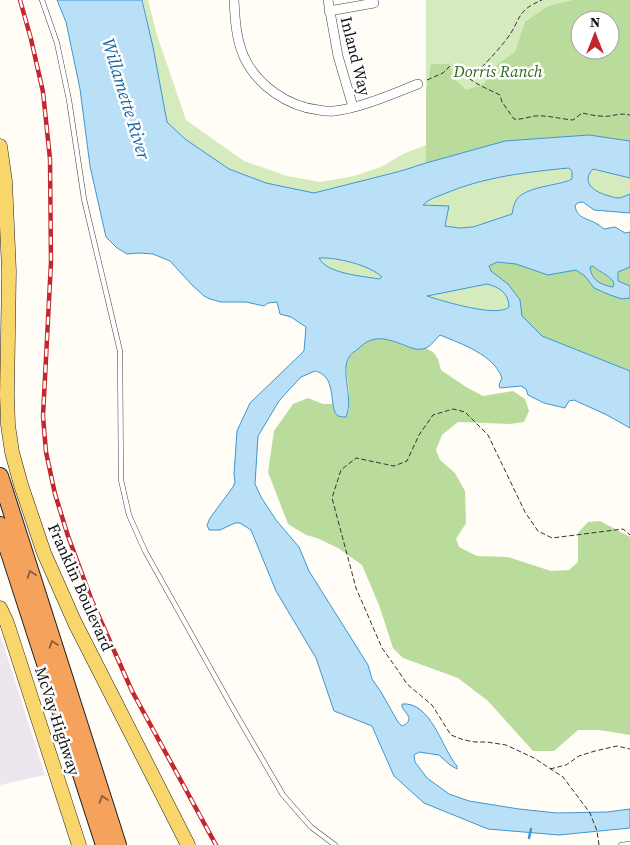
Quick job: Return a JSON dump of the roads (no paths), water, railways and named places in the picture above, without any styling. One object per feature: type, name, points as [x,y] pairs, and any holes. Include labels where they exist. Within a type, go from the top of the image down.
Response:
[{"type":"highway","points":[[0,476],[118,845]]},
{"type":"highway","points":[[0,525],[104,845]]},
{"type":"main road","name":"Franklin Boulevard","points":[[0,146],[5,181],[9,271],[7,395],[8,425],[12,452],[44,553],[63,597],[188,845]]},
{"type":"main road","name":"McVay Highway","points":[[0,608],[7,623],[80,845]]},
{"type":"street","points":[[234,0],[237,38],[244,58],[255,74],[270,90],[289,102],[309,109],[332,112],[353,107],[418,84]]},
{"type":"street","name":"Inland Way","points":[[328,0],[338,56],[353,107]]},
{"type":"street","name":"Inland Way","points":[[329,11],[374,3]]},
{"type":"lane","points":[[42,0],[57,43],[69,100],[84,200],[120,351],[121,480],[129,516],[149,559],[283,795],[311,827],[335,845]]},
{"type":"lane","points":[[622,845],[630,844]]},
{"type":"water","name":"Willamette River","points":[[57,0],[142,0],[167,122],[185,139],[229,169],[266,183],[314,193],[401,171],[505,141],[589,135],[630,141],[630,178],[593,169],[588,182],[601,193],[612,197],[618,198],[630,194],[630,213],[594,210],[583,202],[577,203],[575,206],[580,216],[598,224],[604,229],[615,227],[625,233],[630,232],[630,267],[618,272],[618,281],[630,286],[630,298],[622,299],[594,288],[585,276],[576,270],[548,275],[516,264],[497,262],[489,266],[491,271],[508,284],[520,300],[522,316],[542,336],[630,371],[630,428],[574,400],[569,401],[565,408],[544,403],[528,395],[526,389],[521,386],[500,388],[499,385],[502,378],[492,363],[476,351],[440,335],[428,347],[420,349],[385,339],[374,339],[364,344],[349,357],[346,370],[349,402],[346,417],[338,416],[335,413],[329,383],[322,374],[316,371],[301,377],[279,401],[258,436],[255,484],[276,520],[299,547],[309,571],[368,665],[372,679],[398,722],[402,726],[409,720],[402,704],[412,705],[421,710],[435,728],[457,766],[457,769],[439,755],[419,752],[414,755],[415,762],[427,778],[449,794],[469,801],[519,809],[557,813],[607,812],[630,809],[630,828],[559,835],[488,829],[424,803],[394,776],[372,726],[334,711],[316,658],[276,591],[251,530],[240,523],[235,523],[220,530],[209,530],[207,525],[235,482],[237,431],[250,403],[304,351],[306,327],[291,317],[280,314],[277,302],[268,303],[264,306],[246,302],[221,302],[210,299],[192,285],[170,261],[153,254],[127,254],[117,248],[106,237],[90,166],[80,89],[66,22]],"holes":[[[569,168],[572,171],[572,179],[528,191],[517,199],[512,214],[473,227],[445,226],[449,206],[423,205],[435,197],[474,183],[521,174]],[[319,258],[343,260],[361,265],[382,277],[379,279],[337,271],[323,263]],[[593,266],[610,278],[614,283],[613,287],[597,281],[592,275],[590,267]],[[487,284],[496,287],[505,294],[509,307],[503,310],[482,310],[427,296]]]},
{"type":"waterway","points":[[529,838],[531,829]]},
{"type":"railway","points":[[20,0],[43,92],[50,159],[51,262],[43,416],[46,452],[55,494],[92,601],[132,691],[216,845]]},
{"type":"park label","name":"Dorris Ranch","points":[[498,71]]}]
